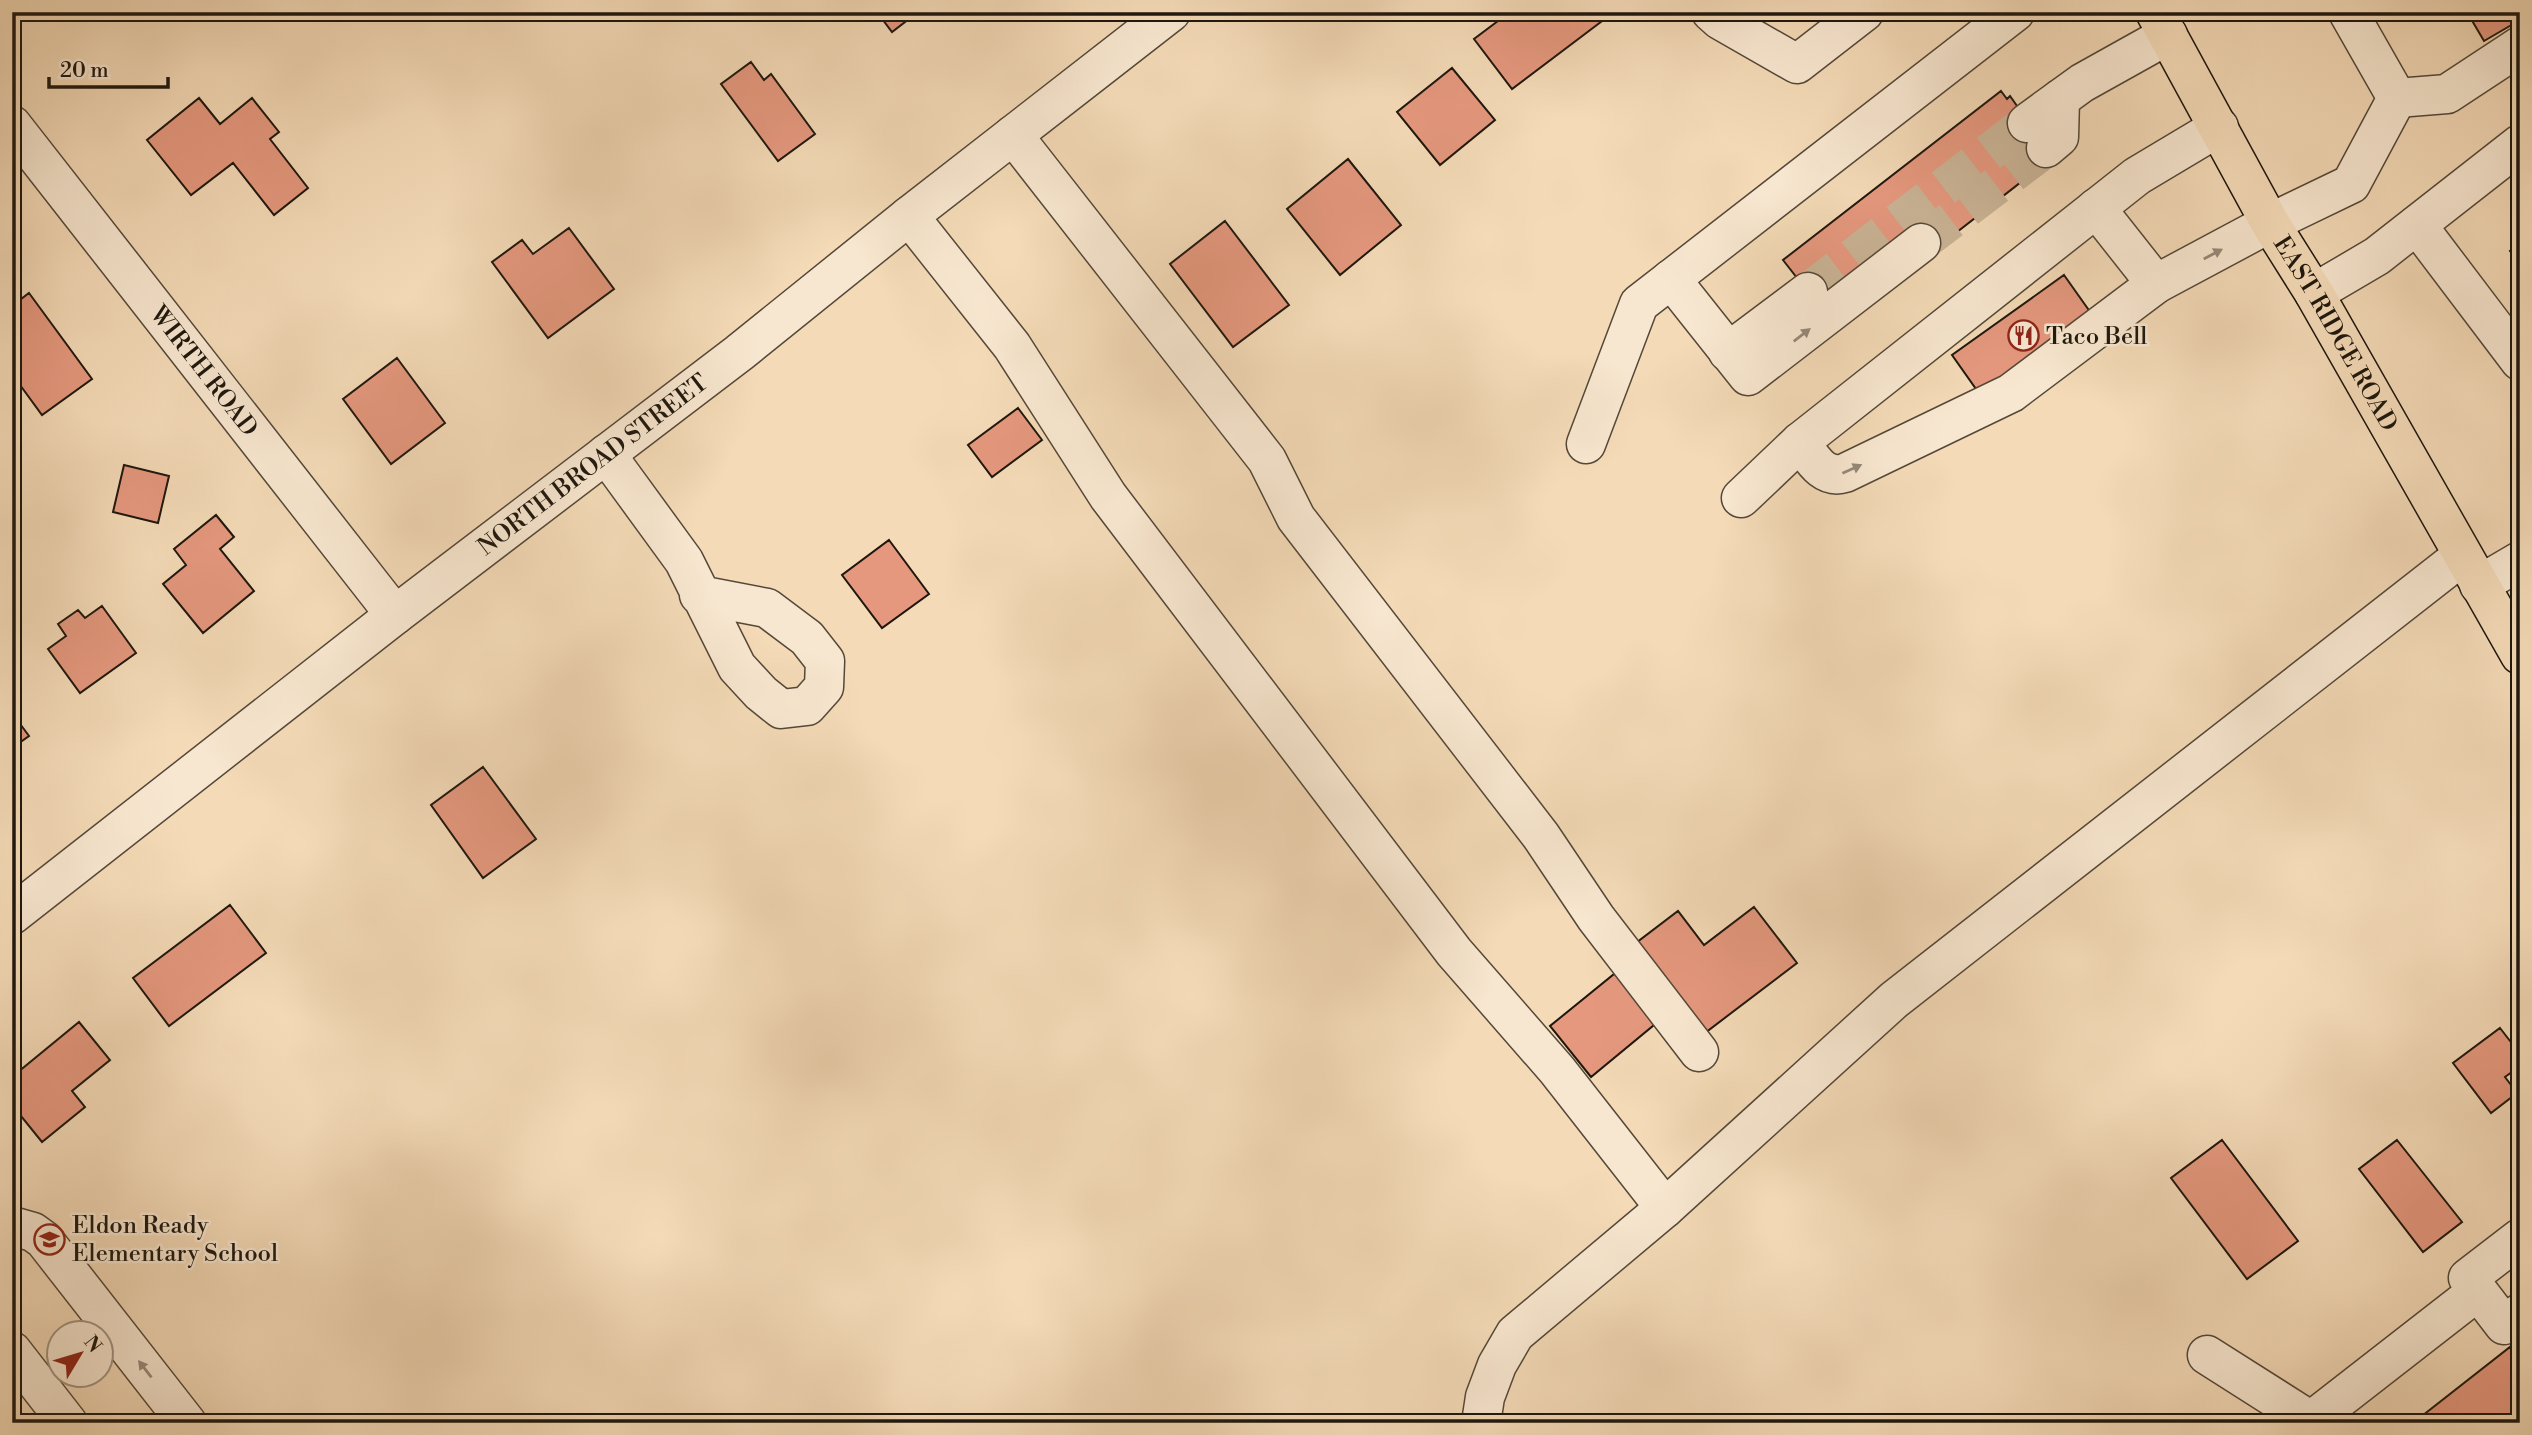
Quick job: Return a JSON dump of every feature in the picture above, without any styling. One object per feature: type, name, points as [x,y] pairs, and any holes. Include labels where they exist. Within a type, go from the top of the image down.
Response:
[{"type":"main road","name":"EAST RIDGE ROAD","points":[[2162,24],[2270,223],[2314,293],[2520,655]]},
{"type":"street","name":"NORTH BROAD STREET","points":[[12,915],[395,615],[739,353],[909,216],[1171,12]]},
{"type":"street","points":[[1721,15],[1797,64],[1864,12]]},
{"type":"street","points":[[1586,444],[1639,304],[2015,12]]},
{"type":"street","points":[[2348,12],[2397,98]]},
{"type":"street","points":[[2036,136],[2060,99],[2162,24]]},
{"type":"street","points":[[2397,98],[2447,94],[2520,46]]},
{"type":"street","points":[[1800,442],[1821,468],[1837,476],[2021,387],[2156,284],[2270,223],[2351,184],[2397,98]]},
{"type":"street","points":[[1741,498],[1800,442],[2137,176],[2219,127]]},
{"type":"street","points":[[1013,135],[1267,460],[1296,518],[1541,836],[1596,918],[1699,1052]]},
{"type":"street","name":"WIRTH ROAD","points":[[17,142],[395,615]]},
{"type":"street","points":[[2314,293],[2377,256],[2520,144]]},
{"type":"street","points":[[2096,208],[2156,284]]},
{"type":"street","points":[[909,216],[1012,346],[1108,496],[1454,952],[1557,1070],[1665,1208]]},
{"type":"street","points":[[2417,225],[2520,361]]},
{"type":"street","points":[[1738,364],[1921,243]]},
{"type":"street","points":[[1671,279],[1738,364]]},
{"type":"street","points":[[1738,364],[1808,292]]},
{"type":"street","points":[[606,454],[684,561],[699,595]]},
{"type":"street","points":[[1480,1423],[1485,1397],[1497,1365],[1515,1334],[1665,1208],[1894,1000],[2470,570],[2520,561]]},
{"type":"street","points":[[12,1226],[33,1232],[44,1240],[187,1423]]},
{"type":"street","points":[[2520,1238],[2468,1278],[2504,1325],[2520,1313]]},
{"type":"street","points":[[2207,1355],[2311,1422],[2478,1291]]},
{"type":"street","points":[[12,1351],[68,1423]]},
{"type":"building","points":[[877,12],[918,12],[892,32]]},
{"type":"building","points":[[1510,12],[1614,12],[1512,89],[1474,39]]},
{"type":"building","points":[[2441,12],[2457,12],[2445,19]]},
{"type":"building","points":[[2467,12],[2520,12],[2520,20],[2484,41]]},
{"type":"building","points":[[751,62],[764,80],[771,74],[815,134],[778,161],[721,84]]},
{"type":"building","points":[[1452,68],[1495,120],[1440,165],[1397,112]]},
{"type":"building","points":[[2001,91],[2007,99],[2010,96],[2053,157],[1929,254],[1819,306],[1783,260]]},
{"type":"building","points":[[199,98],[220,124],[252,98],[279,132],[270,139],[308,188],[274,215],[233,163],[191,195],[147,140]]},
{"type":"building","points":[[1348,159],[1401,225],[1340,275],[1287,209]]},
{"type":"building","points":[[1225,221],[1289,305],[1233,347],[1170,264]]},
{"type":"building","points":[[569,228],[614,289],[548,338],[492,262],[522,240],[533,254]]},
{"type":"building","points":[[2520,243],[2520,264],[2510,251]]},
{"type":"building","name":"Taco Bell","points":[[2064,275],[2093,316],[1981,396],[1952,355]]},
{"type":"building","points":[[29,293],[92,379],[42,415],[12,374],[12,306]]},
{"type":"building","points":[[397,358],[445,423],[391,464],[343,399]]},
{"type":"building","points":[[1018,408],[1042,440],[992,477],[968,445]]},
{"type":"building","points":[[124,465],[169,476],[158,523],[113,512]]},
{"type":"building","points":[[216,515],[234,537],[220,549],[254,591],[203,633],[163,584],[186,565],[174,549]]},
{"type":"building","points":[[889,540],[929,594],[882,628],[842,575]]},
{"type":"building","points":[[102,606],[136,653],[80,693],[48,649],[66,636],[58,624],[78,610],[85,618]]},
{"type":"building","points":[[12,713],[29,736],[12,748]]},
{"type":"building","points":[[483,767],[536,839],[483,878],[431,805]]},
{"type":"building","points":[[230,905],[266,953],[169,1026],[133,978]]},
{"type":"building","points":[[1754,907],[1797,963],[1701,1036],[1632,946],[1678,911],[1704,945]]},
{"type":"building","points":[[1619,970],[1660,1020],[1591,1077],[1550,1026]]},
{"type":"building","points":[[79,1022],[110,1060],[72,1091],[85,1107],[42,1142],[12,1105],[12,1077]]},
{"type":"building","points":[[2500,1028],[2517,1050],[2520,1048],[2520,1074],[2516,1069],[2505,1077],[2517,1093],[2491,1113],[2453,1063]]},
{"type":"building","points":[[2222,1140],[2298,1241],[2247,1279],[2171,1178]]},
{"type":"building","points":[[2397,1140],[2462,1222],[2423,1252],[2359,1169]]},
{"type":"building","points":[[2510,1347],[2520,1360],[2520,1423],[2413,1423]]},
{"type":"tunnel","points":[[1808,292],[2027,123]]},
{"type":"tunnel","points":[[1921,243],[2046,148]]},
{"type":"place","name":"Taco Bell","points":[[2023,336]]},
{"type":"place","name":"Eldon Ready Elementary School","points":[[49,1239]]}]
